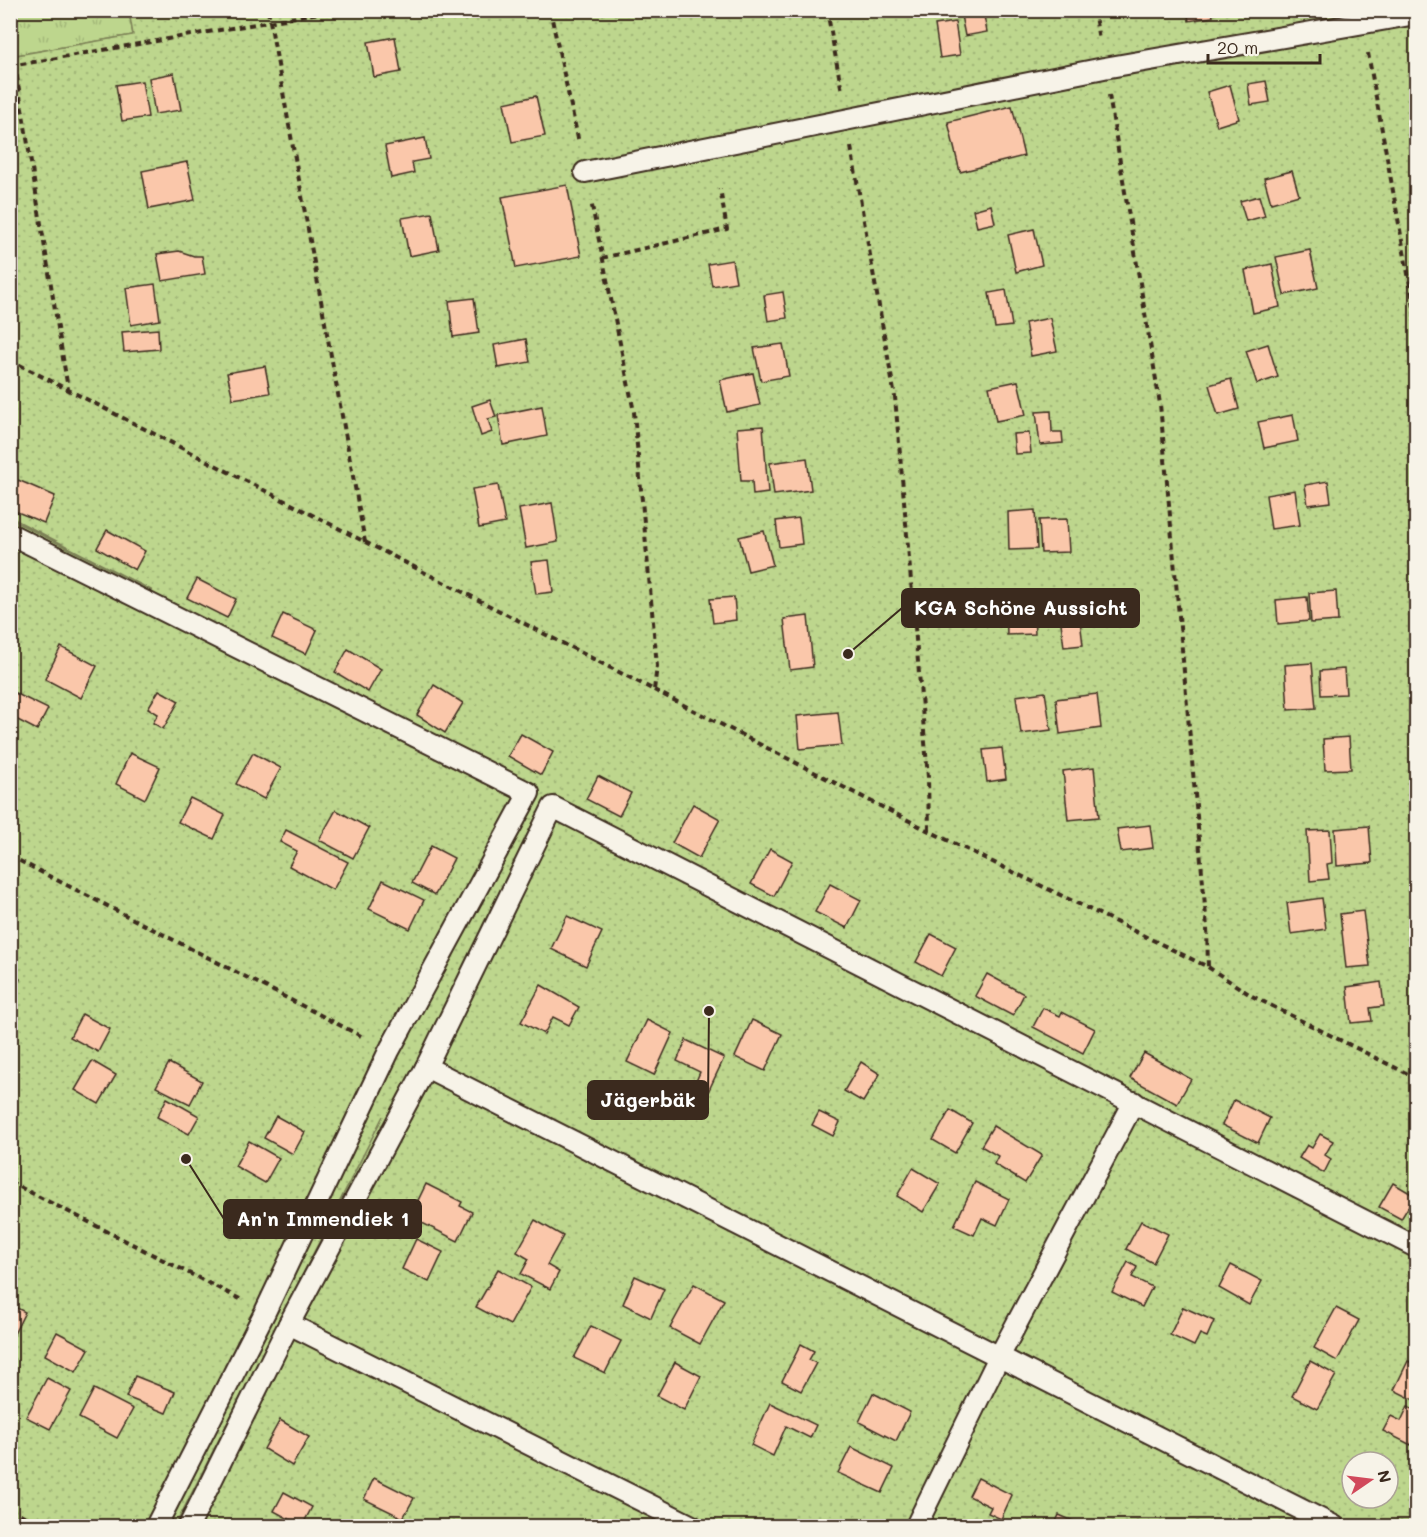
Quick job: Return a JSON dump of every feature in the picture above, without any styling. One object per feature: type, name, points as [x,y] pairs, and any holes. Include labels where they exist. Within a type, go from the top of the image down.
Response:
[{"type":"lane","points":[[585,172],[1104,68],[1416,14]]},
{"type":"lane","points":[[10,534],[529,793],[389,1050],[265,1312],[156,1527]]},
{"type":"lane","points":[[189,1527],[289,1324],[426,1067],[553,807],[1416,1246]]},
{"type":"lane","points":[[426,1067],[1334,1527]]},
{"type":"lane","points":[[916,1527],[999,1357],[1134,1102]]},
{"type":"lane","points":[[289,1324],[692,1527]]},
{"type":"path","points":[[268,10],[365,543]]},
{"type":"path","points":[[69,389],[13,66],[337,10]]},
{"type":"path","points":[[550,10],[634,412],[657,666],[654,690]]},
{"type":"path","points":[[827,10],[895,397],[928,777],[929,831]]},
{"type":"path","points":[[1094,10],[1160,404],[1207,928],[1208,967]]},
{"type":"path","points":[[1362,24],[1414,307],[1416,337]]},
{"type":"path","points":[[602,258],[726,229],[720,189]]},
{"type":"path","points":[[10,360],[929,831],[1208,967],[1251,996],[1416,1078]]},
{"type":"path","points":[[10,856],[389,1050]]},
{"type":"path","points":[[10,1182],[265,1312]]},
{"type":"path","points":[[10,1509],[44,1527]]},
{"type":"green space","points":[[11,11],[129,11],[133,35],[11,56]]},
{"type":"green space","points":[[129,11],[1416,11],[1416,1526],[177,1526],[383,1116],[175,1526],[11,1526],[10,519],[153,591],[10,517],[11,56],[133,35]]},
{"type":"building","points":[[960,10],[983,10],[987,32],[965,36]]},
{"type":"building","points":[[1187,10],[1212,10],[1213,17],[1189,21]]},
{"type":"building","points":[[955,22],[960,55],[940,58],[935,25]]},
{"type":"building","points":[[395,37],[401,72],[374,77],[368,42]]},
{"type":"building","points":[[174,73],[181,110],[155,114],[149,78]]},
{"type":"building","points":[[142,81],[148,117],[122,121],[116,85]]},
{"type":"building","points":[[1266,81],[1270,102],[1251,105],[1248,84]]},
{"type":"building","points":[[1230,85],[1239,119],[1217,126],[1207,92]]},
{"type":"building","points":[[536,96],[545,136],[512,142],[504,103]]},
{"type":"building","points":[[1012,106],[1024,156],[960,172],[948,122]]},
{"type":"building","points":[[425,138],[429,159],[412,162],[414,173],[391,178],[385,146]]},
{"type":"building","points":[[187,162],[195,200],[149,209],[142,171]]},
{"type":"building","points":[[1292,171],[1299,195],[1271,203],[1264,178]]},
{"type":"building","points":[[567,185],[581,256],[516,268],[502,197]]},
{"type":"building","points":[[1259,196],[1265,216],[1246,221],[1240,201]]},
{"type":"building","points":[[991,205],[995,223],[977,227],[973,210]]},
{"type":"building","points":[[432,213],[439,250],[409,256],[402,218]]},
{"type":"building","points":[[1034,229],[1042,265],[1016,272],[1008,235]]},
{"type":"building","points":[[1310,250],[1318,288],[1284,295],[1276,257]]},
{"type":"building","points":[[179,251],[202,256],[205,274],[162,281],[157,254]]},
{"type":"building","points":[[732,260],[736,282],[712,286],[708,264]]},
{"type":"building","points":[[1272,264],[1280,307],[1253,313],[1245,270]]},
{"type":"building","points":[[155,284],[160,320],[131,325],[126,288]]},
{"type":"building","points":[[1006,290],[1012,326],[995,328],[989,293]]},
{"type":"building","points":[[783,292],[787,318],[768,321],[764,295]]},
{"type":"building","points":[[474,298],[479,333],[453,337],[449,301]]},
{"type":"building","points":[[1050,318],[1057,351],[1031,356],[1025,323]]},
{"type":"building","points":[[158,329],[159,349],[124,352],[122,332]]},
{"type":"building","points":[[526,339],[530,362],[498,368],[494,345]]},
{"type":"building","points":[[783,344],[789,376],[761,381],[754,348]]},
{"type":"building","points":[[1268,344],[1278,377],[1257,384],[1246,351]]},
{"type":"building","points":[[265,366],[270,393],[233,399],[227,373]]},
{"type":"building","points":[[753,373],[760,405],[727,412],[720,380]]},
{"type":"building","points":[[1231,379],[1239,409],[1218,415],[1209,385]]},
{"type":"building","points":[[1018,381],[1026,415],[996,421],[989,387]]},
{"type":"building","points":[[490,400],[496,417],[488,419],[492,432],[481,436],[472,406]]},
{"type":"building","points":[[542,406],[547,436],[503,445],[498,415]]},
{"type":"building","points":[[1051,411],[1052,432],[1062,432],[1063,443],[1040,445],[1036,412]]},
{"type":"building","points":[[1293,415],[1298,441],[1264,448],[1258,422]]},
{"type":"building","points":[[763,426],[768,493],[753,495],[752,481],[741,481],[737,428]]},
{"type":"building","points":[[1029,433],[1031,453],[1015,454],[1013,434]]},
{"type":"building","points":[[807,458],[811,490],[774,495],[770,463]]},
{"type":"building","points":[[18,480],[55,496],[44,523],[10,509],[10,499]]},
{"type":"building","points":[[1328,481],[1331,502],[1308,505],[1305,485]]},
{"type":"building","points":[[498,485],[505,523],[479,528],[472,489]]},
{"type":"building","points":[[1295,490],[1300,525],[1271,529],[1266,495]]},
{"type":"building","points":[[552,503],[558,542],[526,548],[519,509]]},
{"type":"building","points":[[1035,510],[1037,549],[1009,550],[1008,512]]},
{"type":"building","points":[[799,518],[802,544],[779,547],[776,521]]},
{"type":"building","points":[[1067,519],[1069,552],[1041,553],[1039,520]]},
{"type":"building","points":[[107,530],[145,551],[135,570],[97,548]]},
{"type":"building","points":[[764,531],[773,565],[748,571],[739,537]]},
{"type":"building","points":[[549,560],[553,592],[536,594],[531,562]]},
{"type":"building","points":[[197,579],[236,599],[227,618],[187,598]]},
{"type":"building","points":[[1336,591],[1338,621],[1311,623],[1309,593]]},
{"type":"building","points":[[734,597],[736,620],[713,623],[710,599]]},
{"type":"building","points":[[1307,597],[1309,621],[1278,624],[1276,600]]},
{"type":"building","points":[[1033,599],[1035,634],[1007,635],[1006,600]]},
{"type":"building","points":[[283,614],[317,630],[306,654],[272,638]]},
{"type":"building","points":[[808,616],[813,667],[790,670],[784,619]]},
{"type":"building","points":[[1080,620],[1083,645],[1064,647],[1061,623]]},
{"type":"building","points":[[61,647],[97,666],[81,698],[45,679]]},
{"type":"building","points":[[348,649],[381,669],[368,692],[335,672]]},
{"type":"building","points":[[1312,663],[1316,708],[1288,710],[1285,665]]},
{"type":"building","points":[[1344,669],[1346,694],[1321,695],[1320,671]]},
{"type":"building","points":[[434,685],[463,703],[445,733],[417,715]]},
{"type":"building","points":[[159,690],[179,701],[163,729],[153,723],[158,714],[148,708]]},
{"type":"building","points":[[1045,692],[1051,730],[1021,734],[1016,696]]},
{"type":"building","points":[[15,693],[48,709],[37,730],[10,716],[10,702]]},
{"type":"building","points":[[1097,694],[1101,728],[1060,734],[1056,699]]},
{"type":"building","points":[[838,712],[842,745],[800,749],[797,716]]},
{"type":"building","points":[[521,734],[553,752],[541,775],[508,756]]},
{"type":"building","points":[[1349,737],[1351,769],[1325,770],[1323,739]]},
{"type":"building","points":[[1002,748],[1006,779],[987,782],[983,750]]},
{"type":"building","points":[[130,753],[160,767],[145,799],[116,784]]},
{"type":"building","points":[[253,753],[281,768],[264,799],[236,784]]},
{"type":"building","points":[[1094,767],[1099,817],[1068,820],[1063,771]]},
{"type":"building","points":[[598,776],[631,793],[619,816],[586,799]]},
{"type":"building","points":[[190,798],[225,815],[214,839],[178,822]]},
{"type":"building","points":[[693,804],[720,819],[699,858],[672,843]]},
{"type":"building","points":[[336,810],[369,828],[353,858],[319,840]]},
{"type":"building","points":[[1150,825],[1153,848],[1121,852],[1117,829]]},
{"type":"building","points":[[1369,826],[1372,863],[1337,866],[1335,829]]},
{"type":"building","points":[[286,830],[348,862],[333,890],[289,866],[297,851],[280,842]]},
{"type":"building","points":[[1330,830],[1332,863],[1327,864],[1329,879],[1310,881],[1307,831]]},
{"type":"building","points":[[431,846],[454,858],[435,895],[412,883]]},
{"type":"building","points":[[770,849],[792,861],[774,896],[751,884]]},
{"type":"building","points":[[383,880],[424,900],[410,929],[369,909]]},
{"type":"building","points":[[830,884],[861,900],[847,928],[815,912]]},
{"type":"building","points":[[1322,898],[1326,929],[1291,934],[1287,903]]},
{"type":"building","points":[[1363,911],[1370,966],[1346,968],[1340,914]]},
{"type":"building","points":[[567,916],[602,932],[586,966],[551,949]]},
{"type":"building","points":[[931,934],[956,947],[941,976],[916,962]]},
{"type":"building","points":[[10,974],[20,979],[10,997]]},
{"type":"building","points":[[987,974],[1024,994],[1013,1016],[975,996]]},
{"type":"building","points":[[1381,982],[1384,1006],[1370,1008],[1372,1021],[1351,1023],[1347,987]]},
{"type":"building","points":[[541,985],[579,1007],[569,1025],[553,1017],[544,1034],[521,1022]]},
{"type":"building","points":[[1043,1008],[1060,1016],[1062,1012],[1095,1029],[1083,1053],[1033,1027]]},
{"type":"building","points":[[82,1014],[110,1029],[98,1052],[70,1037]]},
{"type":"building","points":[[647,1020],[673,1033],[654,1075],[627,1062]]},
{"type":"building","points":[[752,1020],[782,1034],[765,1071],[735,1057]]},
{"type":"building","points":[[686,1040],[724,1058],[708,1092],[694,1086],[700,1072],[677,1061]]},
{"type":"building","points":[[1144,1053],[1191,1079],[1177,1104],[1130,1078]]},
{"type":"building","points":[[92,1061],[116,1075],[99,1104],[75,1090]]},
{"type":"building","points":[[861,1062],[880,1074],[863,1102],[844,1091]]},
{"type":"building","points":[[169,1063],[202,1081],[190,1104],[156,1087]]},
{"type":"building","points":[[167,1098],[199,1116],[189,1134],[157,1117]]},
{"type":"building","points":[[1234,1100],[1270,1118],[1258,1143],[1222,1125]]},
{"type":"building","points":[[950,1110],[972,1123],[955,1153],[933,1140]]},
{"type":"building","points":[[819,1112],[840,1122],[833,1136],[812,1125]]},
{"type":"building","points":[[276,1116],[305,1132],[293,1154],[264,1138]]},
{"type":"building","points":[[993,1126],[1042,1155],[1025,1183],[994,1164],[998,1156],[981,1146]]},
{"type":"building","points":[[1320,1134],[1333,1141],[1325,1155],[1331,1159],[1324,1173],[1299,1158],[1307,1145],[1312,1148]]},
{"type":"building","points":[[249,1141],[279,1158],[265,1183],[235,1166]]},
{"type":"building","points":[[913,1168],[940,1184],[923,1212],[897,1196]]},
{"type":"building","points":[[975,1182],[1009,1199],[997,1225],[982,1218],[974,1235],[954,1226]]},
{"type":"building","points":[[1393,1183],[1415,1196],[1401,1219],[1379,1207]]},
{"type":"building","points":[[426,1184],[462,1202],[460,1206],[472,1212],[458,1241],[410,1217]]},
{"type":"building","points":[[535,1220],[563,1236],[547,1265],[559,1272],[550,1289],[521,1274],[529,1259],[517,1252]]},
{"type":"building","points":[[1141,1221],[1168,1234],[1153,1263],[1126,1249]]},
{"type":"building","points":[[416,1239],[443,1252],[429,1282],[402,1269]]},
{"type":"building","points":[[1128,1262],[1137,1267],[1132,1277],[1152,1287],[1142,1307],[1112,1292]]},
{"type":"building","points":[[1231,1265],[1262,1281],[1249,1305],[1219,1288]]},
{"type":"building","points":[[498,1269],[531,1287],[510,1325],[476,1307]]},
{"type":"building","points":[[635,1276],[664,1289],[651,1318],[623,1304]]},
{"type":"building","points":[[694,1284],[724,1300],[700,1344],[670,1328]]},
{"type":"building","points":[[13,1306],[25,1312],[11,1340],[10,1311]]},
{"type":"building","points":[[1183,1307],[1214,1321],[1207,1337],[1200,1334],[1194,1346],[1170,1335]]},
{"type":"building","points":[[1336,1308],[1359,1320],[1337,1361],[1314,1348]]},
{"type":"building","points":[[591,1326],[621,1341],[605,1373],[574,1358]]},
{"type":"building","points":[[57,1332],[89,1349],[76,1372],[45,1355]]},
{"type":"building","points":[[801,1344],[814,1351],[809,1360],[816,1363],[801,1391],[782,1381]]},
{"type":"building","points":[[1310,1361],[1336,1375],[1317,1409],[1292,1396]]},
{"type":"building","points":[[1408,1361],[1416,1365],[1416,1401],[1394,1390]]},
{"type":"building","points":[[675,1362],[701,1376],[684,1410],[657,1396]]},
{"type":"building","points":[[135,1376],[175,1392],[166,1413],[126,1397]]},
{"type":"building","points":[[47,1378],[71,1391],[50,1429],[26,1417]]},
{"type":"building","points":[[94,1389],[133,1409],[117,1438],[79,1418]]},
{"type":"building","points":[[873,1393],[910,1412],[896,1441],[859,1422]]},
{"type":"building","points":[[770,1403],[816,1425],[810,1438],[786,1426],[773,1456],[751,1445]]},
{"type":"building","points":[[1408,1406],[1416,1411],[1416,1434],[1411,1445],[1383,1431],[1391,1416],[1401,1421]]},
{"type":"building","points":[[280,1420],[309,1437],[292,1466],[264,1449]]},
{"type":"building","points":[[851,1447],[894,1468],[882,1493],[838,1473]]},
{"type":"building","points":[[374,1478],[414,1498],[403,1518],[364,1499]]},
{"type":"building","points":[[978,1478],[1012,1495],[1001,1519],[988,1513],[991,1507],[969,1496]]},
{"type":"building","points":[[284,1492],[312,1507],[302,1526],[274,1511]]},
{"type":"building","points":[[1059,1515],[1085,1526],[1054,1526]]},
{"type":"place","name":"KGA Schöne Aussicht","points":[[848,654]]},
{"type":"place","name":"Jägerbäk","points":[[709,1011]]},
{"type":"place","name":"An'n Immendiek 1","points":[[186,1159]]}]
